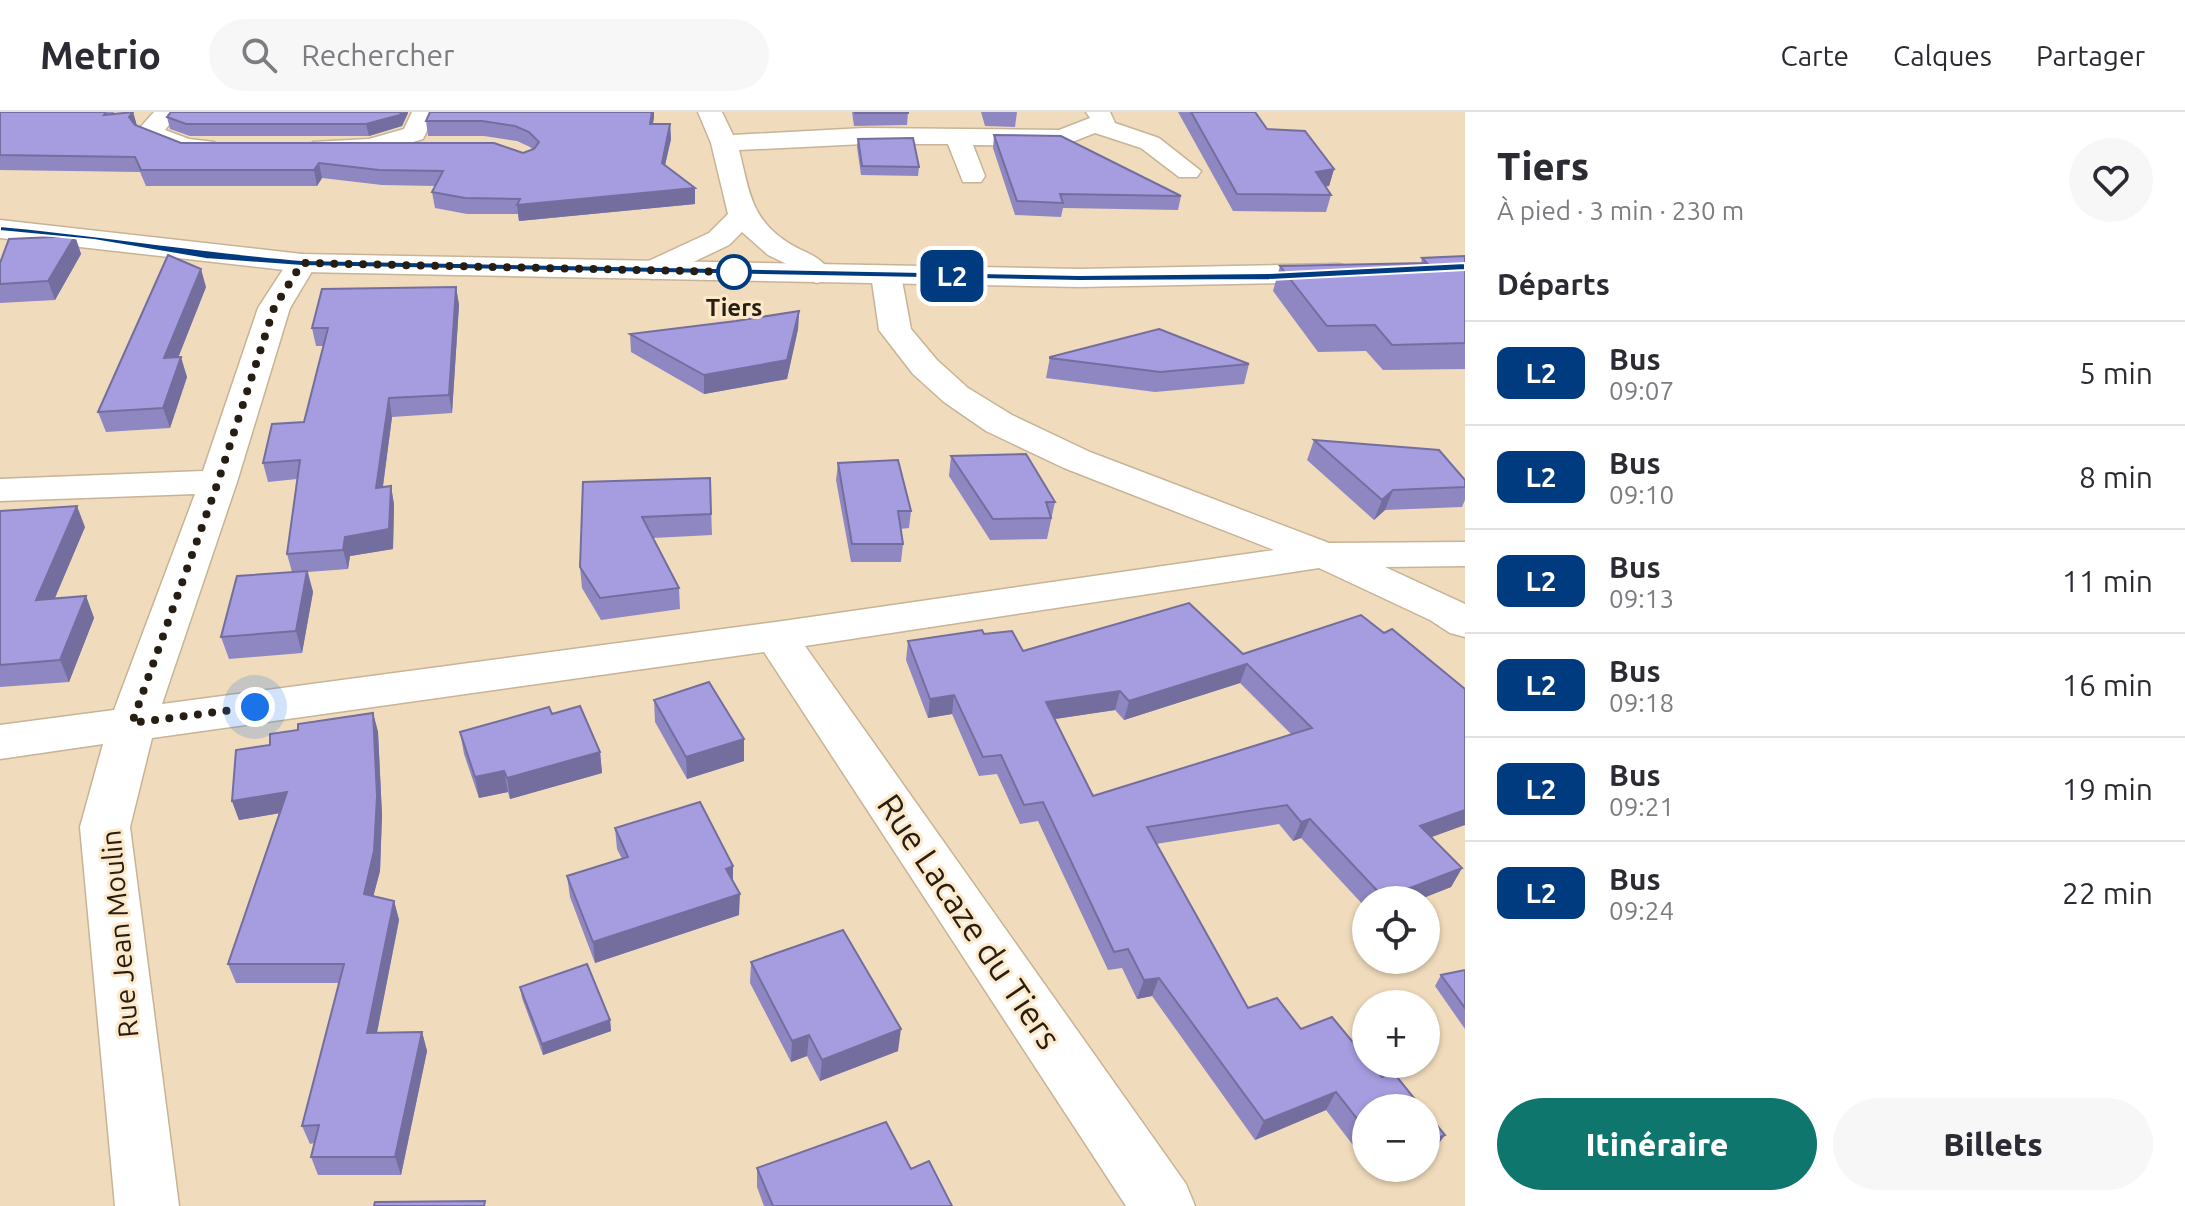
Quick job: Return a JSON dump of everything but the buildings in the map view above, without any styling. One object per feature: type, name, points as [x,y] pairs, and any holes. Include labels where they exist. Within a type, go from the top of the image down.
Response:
[{"type":"street","points":[[167,112],[149,132],[185,147],[232,147]]},
{"type":"street","points":[[370,147],[414,134],[424,112]]},
{"type":"street","points":[[710,112],[724,143],[742,215],[778,249],[810,264],[817,274]]},
{"type":"street","points":[[724,143],[864,136],[1062,138],[1096,118],[1150,143],[1188,171]]},
{"type":"street","points":[[958,137],[972,176]]},
{"type":"street","points":[[293,147],[442,147]]},
{"type":"street","points":[[653,270],[719,239],[742,215]]},
{"type":"street","points":[[0,229],[94,237],[206,256],[302,263],[886,275],[1269,277],[1374,271]]},
{"type":"street","name":"Rue Jean Moulin","points":[[147,1206],[105,827],[132,723],[218,482],[274,308],[302,263]]},
{"type":"street","points":[[886,275],[895,330],[925,367],[945,385],[999,423],[1077,460],[1324,555],[1445,610],[1465,623]]},
{"type":"street","points":[[0,490],[218,482]]},
{"type":"street","points":[[0,742],[776,636],[1324,555],[1465,554]]},
{"type":"street","name":"Rue Lacaze du Tiers","points":[[776,636],[1163,1206]]},
{"type":"bus line","name":"L2","points":[[0,229],[94,237],[206,256],[302,263],[1079,278],[1269,277],[1465,267]]},
{"type":"place","name":"Tiers","points":[[734,272]]},
{"type":"route","points":[[255,707],[132,723],[218,482],[274,308],[302,263],[734,272]]}]
